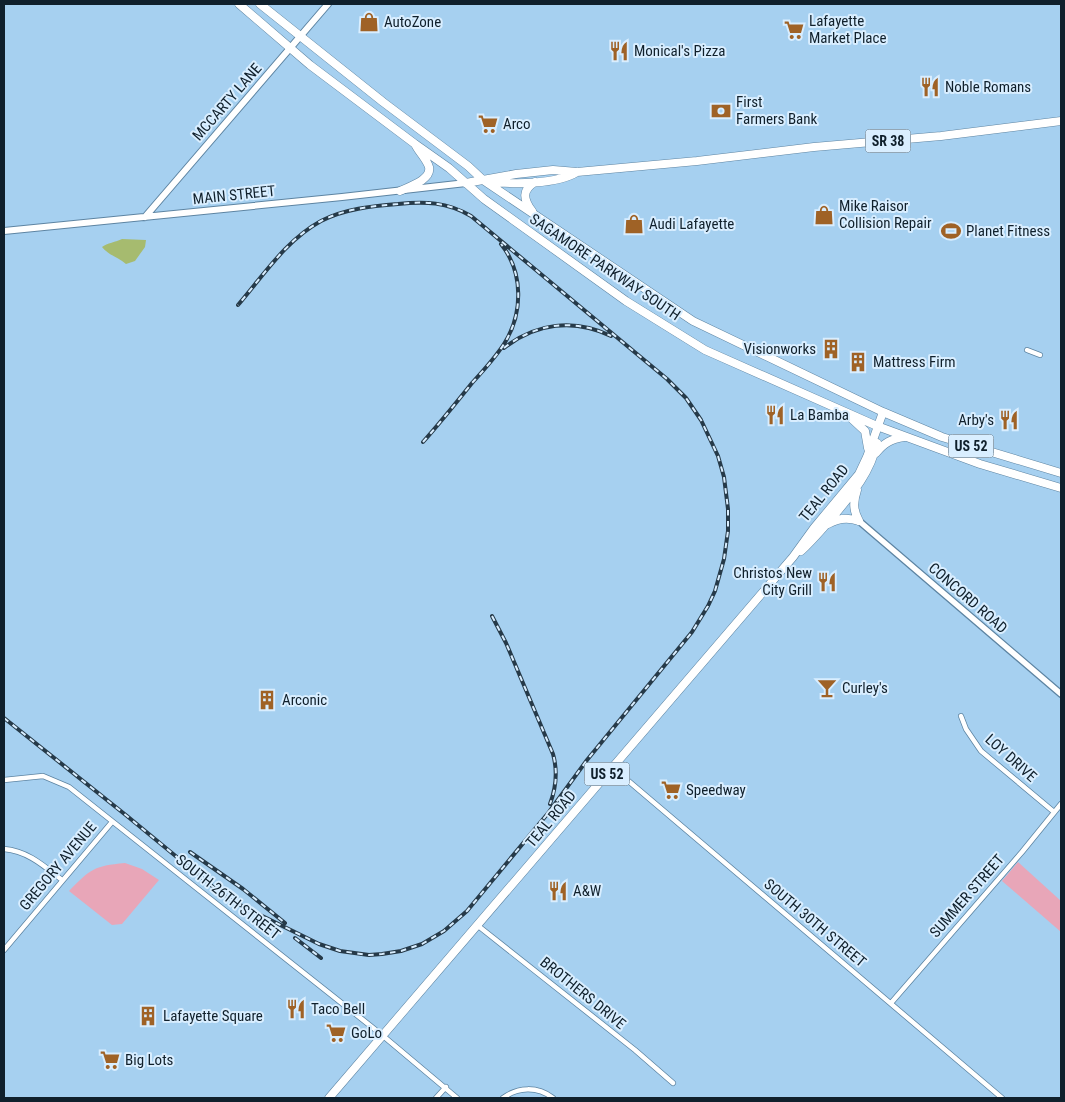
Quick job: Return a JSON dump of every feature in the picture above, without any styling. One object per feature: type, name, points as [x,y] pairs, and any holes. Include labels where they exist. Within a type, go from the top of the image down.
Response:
[{"type":"main road","name":"SAGAMORE PARKWAY SOUTH","points":[[239,4],[310,65],[449,168],[484,199],[626,301],[705,350],[877,426],[980,464],[1061,488]]},
{"type":"main road","name":"SAGAMORE PARKWAY SOUTH","points":[[260,4],[300,37],[448,150],[483,180],[693,322],[884,412],[942,437],[1061,473]]},
{"type":"main road","name":"MCCARTY LANE","points":[[144,217],[328,4]]},
{"type":"main road","name":"SR 38","points":[[466,183],[516,174],[553,170],[577,172],[697,161],[814,147],[941,136],[1061,121]]},
{"type":"main road","points":[[400,191],[420,181],[429,172],[427,164],[415,144]]},
{"type":"main road","name":"SR 38","points":[[483,180],[513,184],[565,178],[577,172]]},
{"type":"main road","points":[[536,216],[524,195],[527,188],[537,181]]},
{"type":"main road","name":"MAIN STREET","points":[[4,231],[466,183]]},
{"type":"main road","points":[[838,409],[859,424],[865,431],[870,459]]},
{"type":"main road","name":"US 52","points":[[877,426],[884,412]]},
{"type":"main road","name":"TEAL ROAD","points":[[793,557],[806,547],[858,486],[870,459],[877,426]]},
{"type":"main road","name":"US 52","points":[[870,459],[886,442],[892,439],[908,438]]},
{"type":"main road","name":"TEAL ROAD","points":[[329,1098],[793,557],[870,459]]},
{"type":"main road","points":[[858,486],[853,502],[859,521]]},
{"type":"main road","points":[[825,525],[842,518],[851,518],[859,521]]},
{"type":"street","points":[[1027,350],[1040,355]]},
{"type":"street","name":"CONCORD ROAD","points":[[859,521],[1061,694]]},
{"type":"street","name":"LOY DRIVE","points":[[961,716],[966,729],[981,751],[1054,812]]},
{"type":"street","name":"SOUTH 30TH STREET","points":[[612,768],[1002,1098]]},
{"type":"street","name":"SOUTH 26TH STREET","points":[[4,780],[43,776],[69,786],[112,822],[382,1034],[457,1098]]},
{"type":"street","name":"SUMMER STREET","points":[[891,1003],[1022,852],[1061,804]]},
{"type":"street","name":"GREGORY AVENUE","points":[[4,950],[112,822]]},
{"type":"street","points":[[4,849],[21,852],[33,858],[62,880]]},
{"type":"street","name":"BROTHERS DRIVE","points":[[478,925],[635,1050],[673,1083]]},
{"type":"street","points":[[436,1098],[446,1087]]},
{"type":"street","points":[[503,1098],[512,1092],[524,1088],[536,1090],[553,1098]]},
{"type":"shaded area","points":[[122,239],[146,240],[145,247],[135,261],[126,264],[102,247]]},
{"type":"shaded area","points":[[1018,862],[1061,901],[1061,932],[1002,881]]},
{"type":"shaded area","points":[[125,863],[142,869],[159,880],[122,924],[112,925],[69,891],[88,873],[99,867]]},
{"type":"railway","points":[[4,718],[229,899],[319,944],[340,951],[369,955],[401,951],[422,944],[444,931],[467,911],[549,812],[587,760],[692,632],[708,606],[715,591],[724,559],[728,531],[728,509],[724,477],[718,456],[701,420],[686,398],[667,379],[471,216],[444,205],[417,203],[368,207],[330,217],[308,229],[286,248],[238,305]]},
{"type":"railway","points":[[423,442],[493,359],[504,344],[515,320],[518,294],[517,280],[509,255],[501,244]]},
{"type":"railway","points":[[504,348],[529,333],[542,328],[556,326],[583,327],[611,336]]},
{"type":"railway","points":[[492,616],[506,643],[553,754],[556,780],[550,804]]},
{"type":"railway","points":[[190,852],[243,889],[285,923]]},
{"type":"railway","points":[[295,938],[321,958]]},
{"type":"place","name":"AutoZone","points":[[369,22]]},
{"type":"place","name":"Lafayette Market Place","points":[[794,30]]},
{"type":"place","name":"Monical's Pizza","points":[[619,51]]},
{"type":"place","name":"Noble Romans","points":[[930,87]]},
{"type":"place","name":"First Farmers Bank","points":[[721,111]]},
{"type":"place","name":"Arco","points":[[488,124]]},
{"type":"place","name":"Mike Raisor Collision Repair","points":[[824,215]]},
{"type":"place","name":"Audi Lafayette","points":[[634,224]]},
{"type":"place","name":"Planet Fitness","points":[[951,231]]},
{"type":"place","name":"Visionworks","points":[[831,349]]},
{"type":"place","name":"Mattress Firm","points":[[858,362]]},
{"type":"place","name":"La Bamba","points":[[775,415]]},
{"type":"place","name":"Arby's","points":[[1009,420]]},
{"type":"place","name":"Christos New City Grill","points":[[827,582]]},
{"type":"place","name":"Curley's","points":[[827,688]]},
{"type":"place","name":"Arconic","points":[[267,700]]},
{"type":"place","name":"Speedway","points":[[671,790]]},
{"type":"place","name":"A&W","points":[[558,891]]},
{"type":"place","name":"Taco Bell","points":[[296,1009]]},
{"type":"place","name":"Lafayette Square","points":[[148,1016]]},
{"type":"place","name":"GoLo","points":[[336,1033]]},
{"type":"place","name":"Big Lots","points":[[110,1060]]}]
